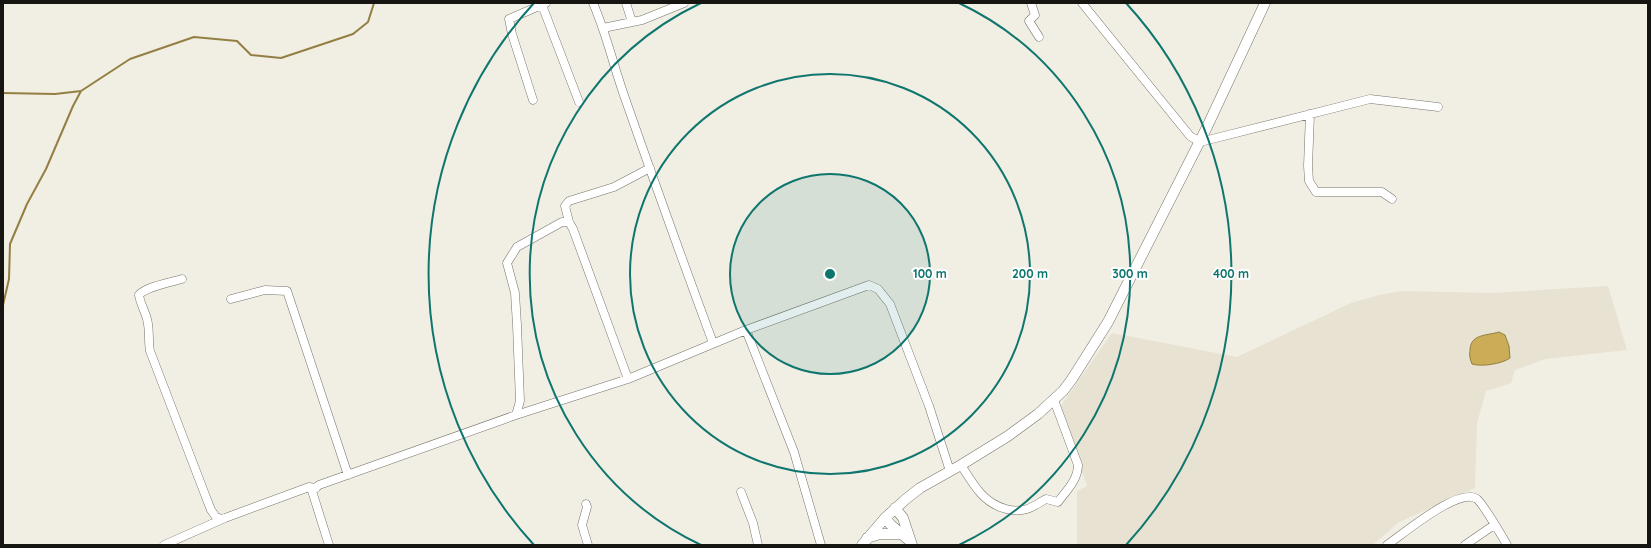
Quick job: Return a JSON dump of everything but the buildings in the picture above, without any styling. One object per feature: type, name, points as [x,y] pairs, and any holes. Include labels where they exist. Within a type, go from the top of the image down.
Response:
[{"type":"main road","points":[[864,541],[895,508],[920,488],[1008,436],[1054,400],[1072,379],[1108,322],[1200,142],[1265,3]]},
{"type":"main road","points":[[904,530],[906,499]]},
{"type":"main road","points":[[895,508],[902,515],[904,530],[912,544]]},
{"type":"main road","points":[[885,518],[904,530]]},
{"type":"main road","points":[[864,541],[880,534],[904,530]]},
{"type":"street","points":[[593,3],[603,28],[618,79],[670,228],[713,343]]},
{"type":"street","points":[[626,3],[632,22]]},
{"type":"street","points":[[603,28],[642,20],[684,3]]},
{"type":"street","points":[[1031,3],[1035,15],[1029,21],[1039,37]]},
{"type":"street","points":[[1082,3],[1190,136],[1200,142],[1370,99],[1438,107]]},
{"type":"street","points":[[533,100],[509,20],[544,4],[579,102]]},
{"type":"street","points":[[1310,114],[1308,181],[1312,189],[1323,194],[1382,192],[1392,198]]},
{"type":"street","points":[[628,379],[573,229],[569,222],[565,206],[569,201],[614,187],[650,168]]},
{"type":"street","points":[[516,415],[520,401],[518,325],[515,293],[507,263],[517,248],[562,222],[569,222]]},
{"type":"street","points":[[182,279],[148,289],[139,295],[149,327],[148,340],[150,351],[201,485],[214,514],[221,519],[225,518]]},
{"type":"street","points":[[329,545],[312,491],[319,485],[516,415],[628,379],[746,330],[869,285],[878,289],[890,304],[929,406],[950,471]]},
{"type":"street","points":[[231,300],[265,290],[287,291],[348,475]]},
{"type":"street","points":[[746,330],[794,452],[821,545]]},
{"type":"street","points":[[961,465],[980,493],[996,507],[1017,511],[1028,509],[1046,499],[1058,502],[1072,484],[1077,473],[1078,465],[1054,400]]},
{"type":"street","points":[[164,545],[225,518],[308,487],[316,488]]},
{"type":"street","points":[[741,492],[753,523],[758,545]]},
{"type":"street","points":[[1387,545],[1443,506],[1464,497],[1475,497],[1478,500],[1507,545]]},
{"type":"street","points":[[586,504],[587,507],[582,525],[588,545]]},
{"type":"street","points":[[1465,545],[1494,525]]},
{"type":"shaded area","points":[[1608,286],[1627,350],[1545,359],[1515,370],[1511,383],[1486,391],[1477,423],[1475,488],[1399,522],[1373,545],[1077,545],[1077,491],[1087,486],[1060,407],[1112,333],[1237,357],[1351,303],[1379,295],[1402,291],[1492,293]]},
{"type":"shaded area","points":[[1499,332],[1505,335],[1509,346],[1510,358],[1502,362],[1491,364],[1472,364],[1470,354],[1473,341],[1479,337]]},
{"type":"waterway","points":[[3,305],[9,279],[10,244],[27,204],[46,169],[81,91],[130,59],[194,37],[237,41],[251,55],[281,58],[353,34],[368,22],[374,3]]},
{"type":"waterway","points":[[3,93],[55,94],[81,91]]}]
